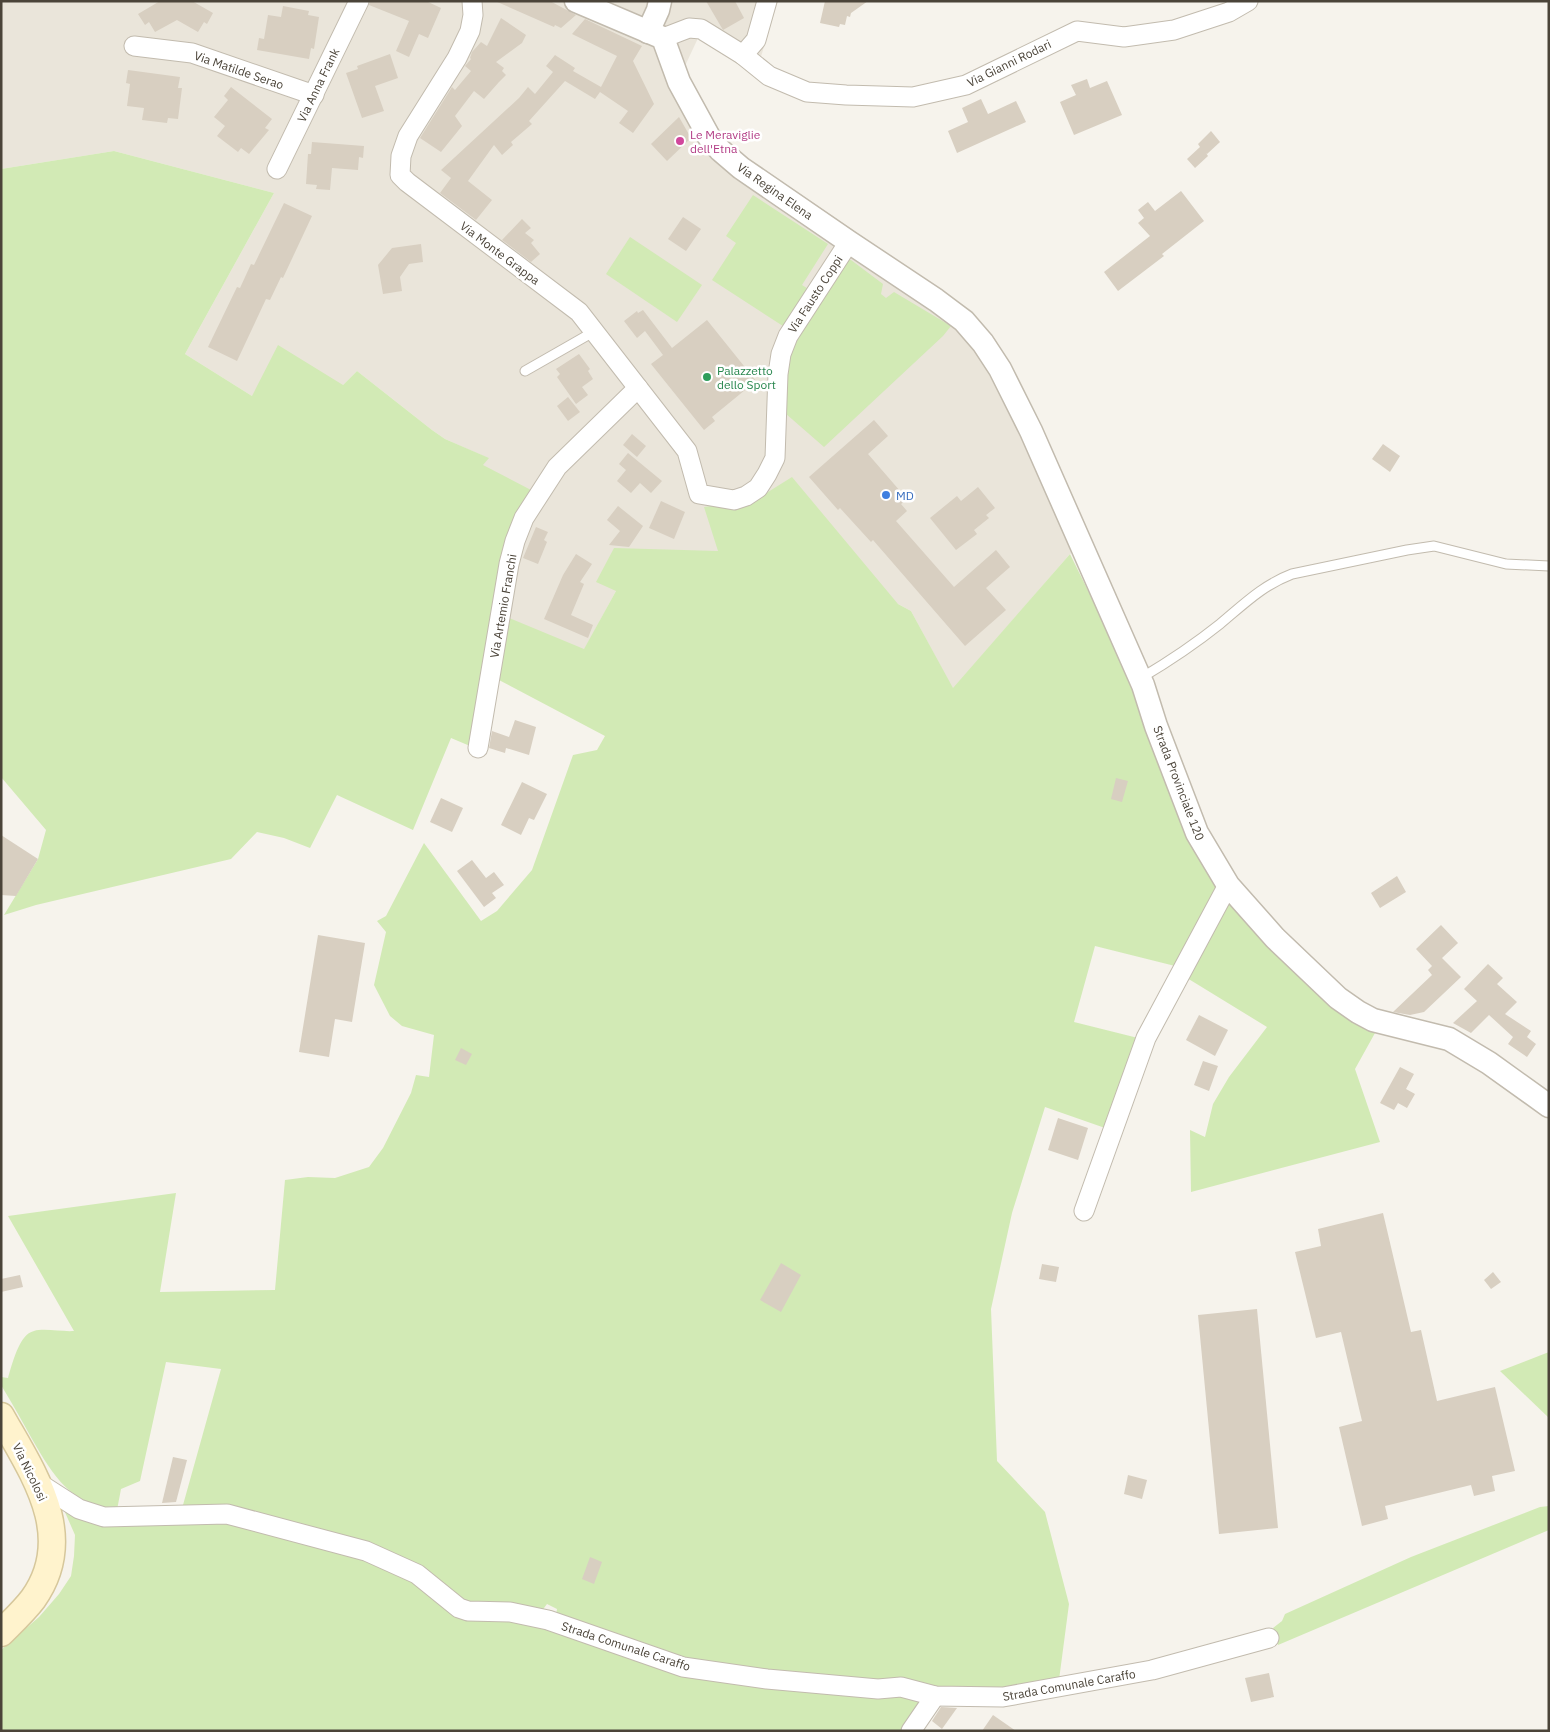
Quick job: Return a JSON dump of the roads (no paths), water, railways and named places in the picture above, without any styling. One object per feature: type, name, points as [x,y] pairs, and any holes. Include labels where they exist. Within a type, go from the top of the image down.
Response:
[{"type":"main road","name":"Via Nicolosi","points":[[1,1416],[37,1482],[51,1524],[53,1545],[50,1565],[44,1580],[32,1600],[1,1633]]},
{"type":"street","name":"Via Anna Frank","points":[[278,169],[359,1]]},
{"type":"street","name":"Via Monte Grappa","points":[[472,1],[473,15],[470,31],[457,58],[408,136],[401,156],[400,175],[579,312],[687,451],[699,494]]},
{"type":"street","points":[[576,1],[656,35],[660,1]]},
{"type":"street","points":[[744,55],[756,40],[767,1]]},
{"type":"street","name":"Via Gianni Rodari","points":[[656,35],[688,28],[701,29],[744,55],[769,76],[807,92],[846,96],[913,97],[966,85],[1077,31],[1124,37],[1174,30],[1229,12],[1248,1]]},
{"type":"street","name":"Via Regina Elena","points":[[656,35],[709,137],[720,150],[742,168],[964,321],[983,343],[1000,369]]},
{"type":"street","name":"Via Matilde Serao","points":[[134,46],[192,53],[314,95]]},
{"type":"street","name":"Via Fausto Coppi","points":[[699,494],[734,500],[746,496],[758,488],[767,474],[774,458],[777,433],[778,374],[788,336],[848,242]]},
{"type":"street","name":"Strada Provinciale 120","points":[[1000,369],[1032,431],[1141,678],[1156,726],[1197,833],[1228,885],[1275,938],[1338,998],[1358,1012],[1373,1020],[1449,1039],[1489,1063],[1549,1106]]},
{"type":"street","name":"Via Artemio Franchi","points":[[478,748],[509,564],[524,518],[557,467],[638,388]]},
{"type":"street","points":[[1084,1211],[1146,1038],[1228,885]]},
{"type":"street","name":"Strada Comunale Caraffo","points":[[37,1482],[79,1509],[104,1517],[227,1514],[366,1551],[416,1574],[459,1608],[510,1612],[548,1620],[682,1667],[776,1680],[878,1689],[900,1687],[935,1696],[1003,1697],[1152,1670],[1269,1638]]},
{"type":"street","points":[[911,1731],[935,1696]]},
{"type":"lane","points":[[525,371],[595,331]]},
{"type":"lane","points":[[1141,678],[1175,658],[1262,588],[1292,574],[1434,546],[1506,564],[1549,566]]},
{"type":"place","name":"Le Meraviglie dell'Etna","points":[[680,141]]},
{"type":"place","name":"Palazzetto dello Sport","points":[[707,377]]},
{"type":"place","name":"MD","points":[[886,495]]}]
